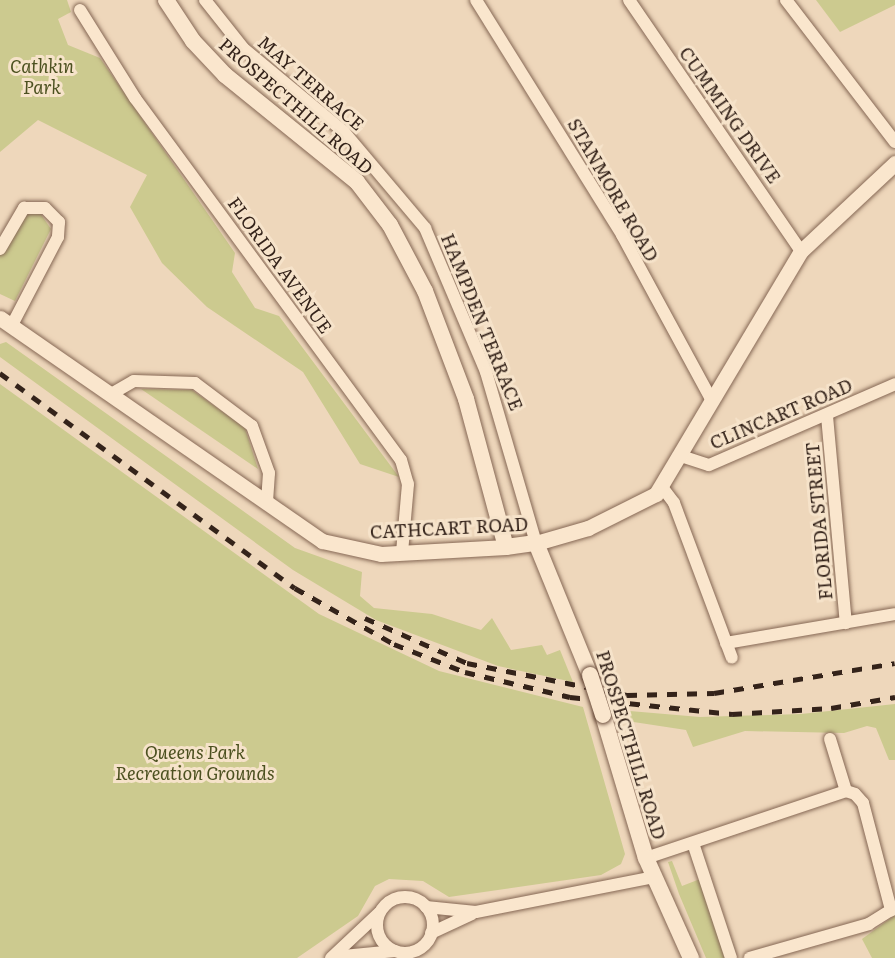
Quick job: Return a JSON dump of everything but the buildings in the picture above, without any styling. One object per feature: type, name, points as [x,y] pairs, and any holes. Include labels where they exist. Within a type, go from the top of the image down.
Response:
[{"type":"main road","name":"PROSPECTHILL ROAD","points":[[166,0],[193,41],[225,75],[357,182],[390,225],[425,291],[466,399],[506,547]]},
{"type":"main road","name":"PROSPECTHILL ROAD","points":[[536,543],[590,675],[646,858],[691,958]]},
{"type":"main road","name":"CATHCART ROAD","points":[[506,547],[536,543]]},
{"type":"street","name":"MAY TERRACE","points":[[205,0],[243,48],[374,163]]},
{"type":"street","name":"STANMORE ROAD","points":[[476,0],[622,235],[712,401]]},
{"type":"street","name":"CUMMING DRIVE","points":[[629,0],[801,250]]},
{"type":"street","points":[[786,0],[895,142]]},
{"type":"street","name":"FLORIDA AVENUE","points":[[81,10],[129,90],[401,460],[408,484],[402,553]]},
{"type":"street","name":"HAMPDEN TERRACE","points":[[374,163],[425,228],[449,283],[486,372],[536,543]]},
{"type":"street","name":"CATHCART ROAD","points":[[536,543],[644,504],[662,487],[801,250],[895,163]]},
{"type":"street","points":[[0,249],[24,208],[45,208],[56,216],[58,237],[6,322]]},
{"type":"street","name":"CATHCART ROAD","points":[[6,322],[113,393],[267,503],[331,544],[402,553],[506,547]]},
{"type":"street","points":[[113,393],[134,381],[195,383],[252,426],[269,473],[267,503]]},
{"type":"street","name":"CLINCART ROAD","points":[[681,456],[709,465],[827,416],[895,384]]},
{"type":"street","name":"FLORIDA STREET","points":[[827,416],[846,623]]},
{"type":"street","points":[[662,487],[674,503],[732,658]]},
{"type":"street","points":[[726,643],[895,614]]},
{"type":"street","points":[[750,958],[869,924],[891,910],[863,802],[846,791],[830,739]]},
{"type":"street","points":[[646,858],[846,791]]},
{"type":"street","points":[[693,843],[731,958]]},
{"type":"street","points":[[331,958],[395,951],[413,952],[431,933],[476,912],[654,877]]},
{"type":"street","points":[[331,958],[380,912],[402,897],[426,907],[476,912]]},
{"type":"street","points":[[426,907],[431,933]]},
{"type":"street","points":[[380,912],[381,939],[395,951]]},
{"type":"green space","name":"Cathkin Park","points":[[0,0],[67,0],[71,12],[58,19],[68,45],[100,58],[235,253],[232,272],[255,308],[279,316],[399,477],[360,464],[303,372],[207,307],[162,263],[130,207],[147,175],[38,120],[0,152]]},
{"type":"green space","points":[[816,0],[895,0],[895,5],[840,32]]},
{"type":"green space","points":[[30,213],[40,213],[51,229],[15,301],[0,294],[0,255],[20,219]]},
{"type":"green space","points":[[6,342],[295,548],[362,572],[360,596],[374,608],[432,614],[481,630],[492,618],[511,650],[542,645],[547,655],[560,650],[573,682],[498,666],[376,620],[293,570],[0,357],[0,344]]},
{"type":"green space","name":"Queens Park Recreation Grounds","points":[[0,384],[319,614],[439,671],[583,707],[625,854],[621,864],[601,875],[449,897],[423,881],[389,879],[375,886],[358,916],[297,958],[0,958]]},
{"type":"green space","points":[[141,389],[192,390],[245,428],[258,469]]},
{"type":"green space","points":[[895,704],[895,760],[889,760],[876,728],[867,726],[844,733],[745,731],[693,747],[686,730],[627,721],[618,710],[700,717],[801,714]]},
{"type":"green space","points":[[672,861],[682,886],[700,879],[726,958],[706,958],[679,894],[668,862]]},
{"type":"green space","points":[[895,915],[895,958],[872,958],[862,939]]},
{"type":"railway","points":[[0,373],[295,588],[394,644],[465,672],[570,697],[732,714],[831,708],[895,697]]},
{"type":"railway","points":[[365,618],[467,663],[627,695],[714,693],[895,663]]}]
